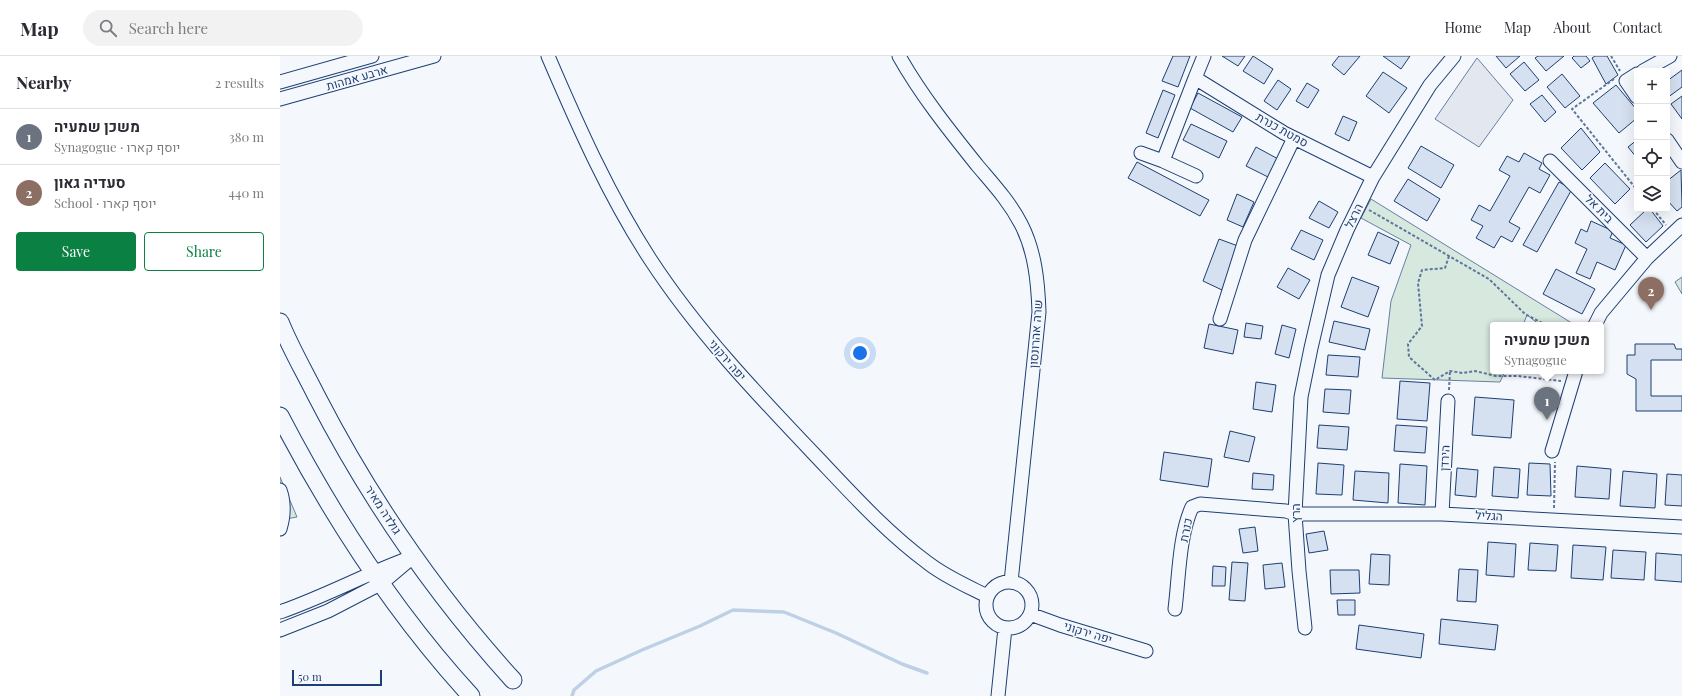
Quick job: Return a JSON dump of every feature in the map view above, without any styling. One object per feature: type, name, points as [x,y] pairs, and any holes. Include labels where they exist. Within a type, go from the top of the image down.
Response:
[{"type":"main road","name":"גולדה מאיר","points":[[280,322],[331,424],[366,485],[414,556],[469,629],[513,680]]},
{"type":"main road","points":[[280,416],[330,506],[378,577],[436,655],[471,696]]},
{"type":"street","name":"ארבע אמהות","points":[[280,82],[372,56]]},
{"type":"street","name":"ארבע אמהות","points":[[280,99],[434,56]]},
{"type":"street","name":"יפה ירקוני","points":[[548,56],[611,194],[650,258],[702,331],[776,414],[893,534],[930,565],[987,596]]},
{"type":"street","name":"שרה אהרונסון","points":[[899,56],[919,90],[942,121],[1003,194],[1021,224],[1032,255],[1038,279],[1039,312],[1011,582]]},
{"type":"street","points":[[1163,161],[1204,56]]},
{"type":"street","name":"הרצל","points":[[1301,397],[1328,275],[1359,204],[1373,178],[1430,85],[1454,56]]},
{"type":"street","points":[[1648,68],[1670,56]]},
{"type":"street","points":[[1628,76],[1634,90]]},
{"type":"street","name":"סמטת כנרת","points":[[1195,78],[1294,138],[1373,178]]},
{"type":"street","points":[[1220,319],[1245,240],[1294,138]]},
{"type":"street","points":[[1670,144],[1682,162]]},
{"type":"street","points":[[1141,153],[1196,176]]},
{"type":"street","name":"בית אל","points":[[1550,161],[1647,258]]},
{"type":"street","points":[[1596,322],[1601,313],[1647,258],[1677,229]]},
{"type":"street","points":[[1552,452],[1574,377]]},
{"type":"street","name":"הרץ","points":[[1301,397],[1295,514],[1305,628]]},
{"type":"street","name":"הירדן","points":[[1442,514],[1448,402]]},
{"type":"street","points":[[280,490],[283,499],[284,515],[280,529]]},
{"type":"street","name":"כנרת","points":[[1175,609],[1181,553],[1189,514],[1192,507],[1200,504],[1250,507],[1286,511],[1295,514]]},
{"type":"street","name":"הגליל","points":[[1295,514],[1442,514],[1682,527]]},
{"type":"street","points":[[280,630],[328,611],[378,577],[414,556]]},
{"type":"street","points":[[280,612],[378,577]]},
{"type":"street","points":[[1011,582],[1017,583],[1025,588],[1030,596],[1032,605],[1030,614],[1025,621],[1017,626],[1005,628],[992,621],[987,614],[985,605],[987,596],[992,588],[1000,583],[1011,582]]},
{"type":"street","name":"יפה ירקוני","points":[[1030,614],[1060,625],[1146,651]]},
{"type":"street","points":[[998,696],[1005,628]]},
{"type":"path","points":[[1611,56],[1628,76],[1572,109],[1634,186]]},
{"type":"path","points":[[1359,204],[1489,279],[1525,314],[1540,322]]},
{"type":"path","points":[[1656,212],[1677,229]]},
{"type":"path","points":[[1449,256],[1445,268],[1422,270],[1418,283],[1422,326],[1408,344],[1409,358],[1435,380],[1450,371],[1463,373],[1475,371],[1496,376],[1574,377]]},
{"type":"path","points":[[1448,402],[1450,371]]},
{"type":"path","points":[[1552,452],[1556,461],[1553,520]]},
{"type":"shaded area","points":[[1477,58],[1513,100],[1479,147],[1435,119]]},
{"type":"shaded area","points":[[1371,199],[1570,322],[1536,322],[1527,315],[1524,322],[1490,322],[1490,374],[1504,374],[1500,382],[1382,378],[1391,301],[1411,245],[1361,218]]},
{"type":"shaded area","points":[[1682,277],[1682,294],[1675,282]]},
{"type":"shaded area","points":[[280,477],[297,517],[280,520]]},
{"type":"building","points":[[1173,56],[1190,56],[1178,87],[1162,81]]},
{"type":"building","points":[[1222,56],[1245,56],[1238,66]]},
{"type":"building","points":[[1253,56],[1273,69],[1264,84],[1243,71]]},
{"type":"building","points":[[1339,56],[1360,56],[1344,75],[1332,65]]},
{"type":"building","points":[[1383,56],[1410,56],[1401,69]]},
{"type":"building","points":[[1496,56],[1520,56],[1506,68]]},
{"type":"building","points":[[1538,56],[1564,56],[1546,71],[1535,58]]},
{"type":"building","points":[[1574,56],[1586,56],[1590,61],[1581,68],[1572,58]]},
{"type":"building","points":[[1595,56],[1607,56],[1618,75],[1606,84],[1592,58]]},
{"type":"building","points":[[1524,62],[1539,80],[1525,91],[1510,74]]},
{"type":"building","points":[[1682,70],[1682,87],[1670,96],[1670,79]]},
{"type":"building","points":[[1383,72],[1407,88],[1389,113],[1366,96]]},
{"type":"building","points":[[1562,74],[1580,96],[1565,108],[1547,87]]},
{"type":"building","points":[[1278,80],[1291,89],[1277,110],[1264,101]]},
{"type":"building","points":[[1307,83],[1319,90],[1308,108],[1296,101]]},
{"type":"building","points":[[1616,85],[1634,106],[1634,120],[1619,133],[1593,103]]},
{"type":"building","points":[[1163,90],[1175,95],[1158,138],[1146,133]]},
{"type":"building","points":[[1198,93],[1242,117],[1233,132],[1190,108]]},
{"type":"building","points":[[1542,95],[1556,112],[1545,122],[1530,104]]},
{"type":"building","points":[[1682,96],[1682,119],[1671,104]]},
{"type":"building","points":[[1343,116],[1357,122],[1349,141],[1335,134]]},
{"type":"building","points":[[1191,124],[1227,141],[1219,158],[1183,140]]},
{"type":"building","points":[[1581,128],[1600,152],[1582,170],[1561,148]]},
{"type":"building","points":[[1634,142],[1634,154],[1628,147]]},
{"type":"building","points":[[1421,146],[1454,165],[1441,188],[1408,168]]},
{"type":"building","points":[[1256,147],[1280,160],[1270,178],[1246,166]]},
{"type":"building","points":[[1524,153],[1542,163],[1539,169],[1550,175],[1540,193],[1529,187],[1509,222],[1520,228],[1512,242],[1501,236],[1494,248],[1476,238],[1483,226],[1471,220],[1479,205],[1490,211],[1510,176],[1499,170],[1507,156],[1519,162]]},
{"type":"building","points":[[1137,162],[1209,200],[1200,216],[1128,178]]},
{"type":"building","points":[[1605,163],[1630,189],[1615,204],[1590,178]]},
{"type":"building","points":[[1681,170],[1682,207],[1677,211],[1670,203],[1670,179]]},
{"type":"building","points":[[1408,179],[1440,199],[1427,221],[1394,201]]},
{"type":"building","points":[[1559,182],[1572,189],[1537,252],[1523,245]]},
{"type":"building","points":[[1237,194],[1254,202],[1243,227],[1227,220]]},
{"type":"building","points":[[1319,201],[1338,212],[1329,228],[1309,218]]},
{"type":"building","points":[[1644,212],[1652,212],[1663,226],[1646,242],[1630,225]]},
{"type":"building","points":[[1591,221],[1613,231],[1610,238],[1626,245],[1615,270],[1597,262],[1590,279],[1576,273],[1587,249],[1575,243],[1581,229],[1587,232]]},
{"type":"building","points":[[1301,230],[1323,240],[1314,260],[1291,249]]},
{"type":"building","points":[[1378,232],[1399,242],[1390,264],[1368,255]]},
{"type":"building","points":[[1219,239],[1238,246],[1222,290],[1203,281]]},
{"type":"building","points":[[1288,268],[1310,280],[1299,299],[1277,287]]},
{"type":"building","points":[[1556,269],[1595,289],[1582,314],[1543,294]]},
{"type":"building","points":[[1352,277],[1379,287],[1368,317],[1341,307]]},
{"type":"building","points":[[1334,321],[1370,329],[1365,350],[1329,342]]},
{"type":"building","points":[[1246,323],[1263,326],[1261,339],[1244,337]]},
{"type":"building","points":[[1209,324],[1238,330],[1233,354],[1204,348]]},
{"type":"building","points":[[1282,325],[1296,329],[1289,358],[1275,354]]},
{"type":"building","points":[[1635,344],[1674,344],[1676,349],[1682,349],[1682,360],[1651,360],[1651,396],[1682,396],[1682,411],[1636,411],[1636,379],[1627,374],[1627,355],[1635,355]]},
{"type":"building","points":[[1328,355],[1360,357],[1358,377],[1326,375]]},
{"type":"building","points":[[1400,381],[1430,383],[1427,421],[1397,419]]},
{"type":"building","points":[[1256,382],[1276,385],[1272,412],[1253,409]]},
{"type":"building","points":[[1325,389],[1351,390],[1349,414],[1323,412]]},
{"type":"building","points":[[1475,397],[1514,400],[1511,438],[1472,435]]},
{"type":"building","points":[[1319,425],[1349,427],[1347,450],[1317,448]]},
{"type":"building","points":[[1396,425],[1427,427],[1425,453],[1394,451]]},
{"type":"building","points":[[1230,431],[1255,437],[1249,462],[1224,457]]},
{"type":"building","points":[[1164,452],[1212,459],[1208,487],[1160,480]]},
{"type":"building","points":[[1318,463],[1344,465],[1342,495],[1316,494]]},
{"type":"building","points":[[1529,463],[1550,464],[1551,496],[1527,495]]},
{"type":"building","points":[[1400,464],[1427,466],[1425,505],[1398,503]]},
{"type":"building","points":[[1577,466],[1611,469],[1609,499],[1575,497]]},
{"type":"building","points":[[1494,467],[1520,469],[1518,498],[1492,496]]},
{"type":"building","points":[[1457,468],[1478,470],[1476,497],[1455,495]]},
{"type":"building","points":[[1355,471],[1389,473],[1388,503],[1353,500]]},
{"type":"building","points":[[1623,471],[1657,474],[1655,508],[1620,506]]},
{"type":"building","points":[[1253,473],[1274,475],[1273,490],[1252,489]]},
{"type":"building","points":[[1667,474],[1682,475],[1682,506],[1665,505]]},
{"type":"building","points":[[1255,527],[1258,551],[1243,553],[1239,529]]},
{"type":"building","points":[[1324,531],[1328,550],[1309,553],[1306,534]]},
{"type":"building","points":[[1488,542],[1516,544],[1514,577],[1486,575]]},
{"type":"building","points":[[1530,543],[1558,545],[1556,571],[1528,570]]},
{"type":"building","points":[[1573,545],[1606,547],[1603,580],[1571,578]]},
{"type":"building","points":[[1613,550],[1646,552],[1644,580],[1611,578]]},
{"type":"building","points":[[1656,553],[1682,555],[1682,582],[1655,580]]},
{"type":"building","points":[[1371,554],[1390,555],[1389,585],[1369,584]]},
{"type":"building","points":[[1232,562],[1248,563],[1245,601],[1229,600]]},
{"type":"building","points":[[1282,563],[1285,587],[1265,589],[1263,565]]},
{"type":"building","points":[[1213,566],[1226,567],[1225,586],[1212,586]]},
{"type":"building","points":[[1459,569],[1478,570],[1476,602],[1457,601]]},
{"type":"building","points":[[1330,570],[1359,570],[1360,593],[1331,594]]},
{"type":"building","points":[[1337,600],[1355,600],[1355,615],[1338,615]]},
{"type":"building","points":[[1441,619],[1498,625],[1495,650],[1439,644]]},
{"type":"building","points":[[1359,625],[1424,634],[1421,658],[1356,649]]},
{"type":"waterway","points":[[572,696],[574,690],[596,671],[733,610],[784,612],[836,633],[902,664],[927,673]]},
{"type":"place","name":"סעדיה גאון","points":[[1651,310]]},
{"type":"place","name":"משכן שמעיה","points":[[1547,420]]}]
